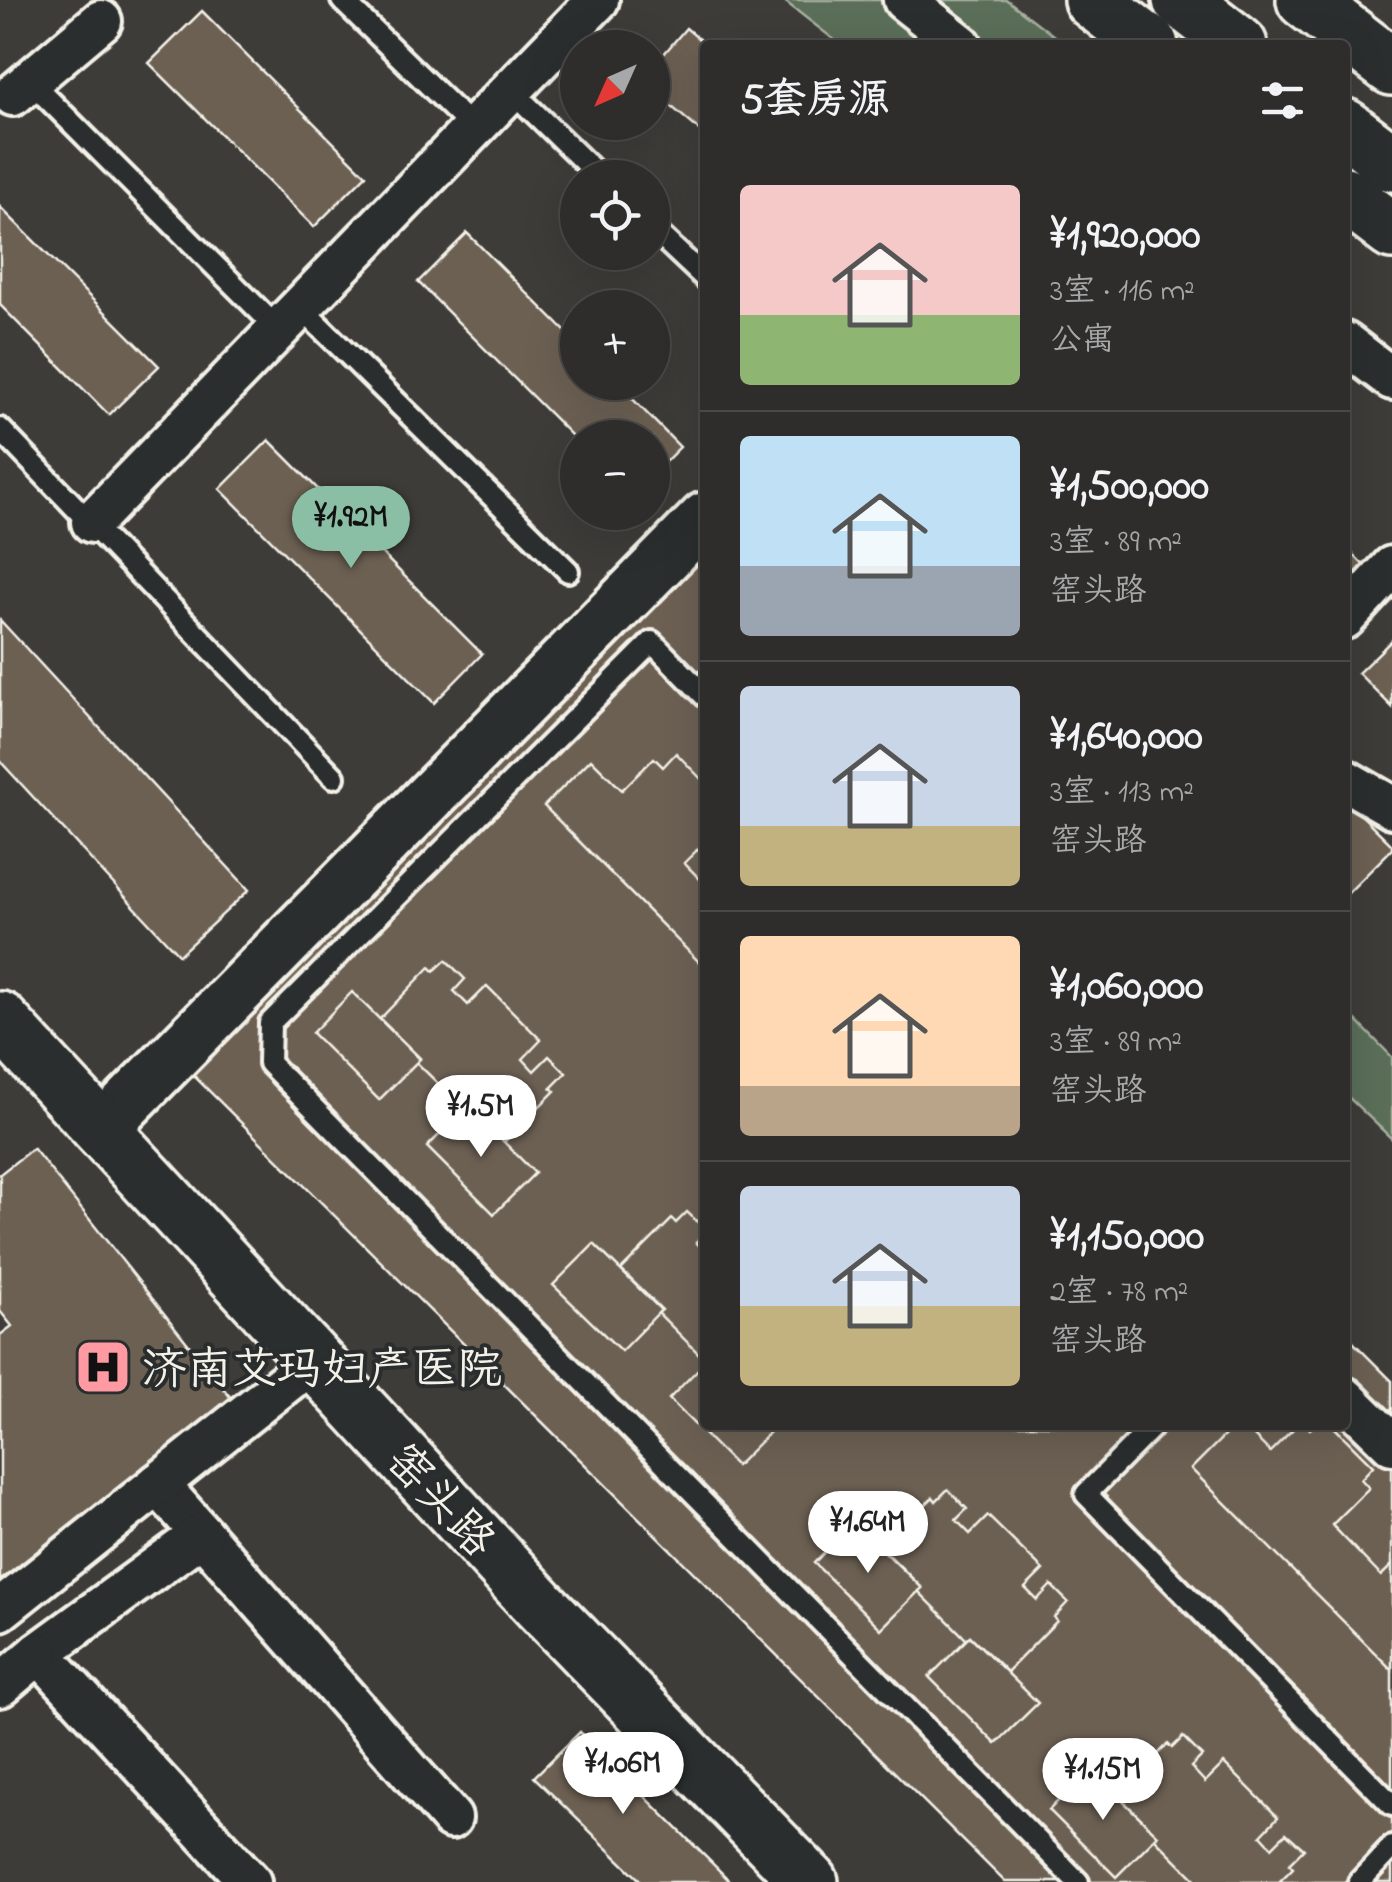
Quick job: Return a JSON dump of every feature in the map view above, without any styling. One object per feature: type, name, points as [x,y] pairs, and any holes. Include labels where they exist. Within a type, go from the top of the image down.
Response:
[{"type":"main road","points":[[1092,0],[1144,40]]},
{"type":"main road","points":[[1181,0],[1233,40]]},
{"type":"main road","points":[[1305,0],[1392,67]]},
{"type":"main road","points":[[1350,131],[1392,164]]},
{"type":"main road","points":[[1350,199],[1392,231]]},
{"type":"main road","name":"窑头路","points":[[0,1020],[540,1605],[810,1882]]},
{"type":"street","points":[[92,522],[598,0]]},
{"type":"street","points":[[904,0],[955,40]]},
{"type":"street","points":[[19,95],[101,20]]},
{"type":"street","points":[[1350,347],[1392,380]]},
{"type":"street","points":[[101,1130],[700,523]]},
{"type":"street","points":[[1350,613],[1392,567]]},
{"type":"street","points":[[1350,783],[1392,807]]},
{"type":"street","points":[[0,1610],[314,1360]]},
{"type":"street","points":[[1350,1403],[1392,1444]]},
{"type":"street","points":[[158,1484],[451,1818]]},
{"type":"street","points":[[0,1686],[202,1534]]},
{"type":"street","points":[[39,1653],[250,1882]]},
{"type":"lane","points":[[342,0],[473,128]]},
{"type":"lane","points":[[510,90],[582,160]]},
{"type":"lane","points":[[19,95],[289,318],[568,571]]},
{"type":"lane","points":[[670,245],[700,273]]},
{"type":"lane","points":[[0,429],[334,777]]},
{"type":"lane","points":[[700,691],[652,642],[270,1023],[269,1063],[1078,1882]]},
{"type":"lane","points":[[1149,1430],[1086,1494],[1392,1804]]},
{"type":"lane","points":[[1360,1882],[1392,1847]]},
{"type":"green space","points":[[783,0],[1007,0],[1059,40],[835,40]]},
{"type":"green space","points":[[1350,1014],[1392,1057],[1392,1139],[1350,1099]]},
{"type":"building","points":[[202,11],[366,175],[314,227],[149,63]]},
{"type":"building","points":[[686,28],[700,40],[700,131],[670,105],[670,47]]},
{"type":"building","points":[[0,207],[159,366],[109,415],[0,305]]},
{"type":"building","points":[[467,233],[560,326],[560,400],[634,400],[653,420],[560,420],[560,424],[418,282]]},
{"type":"building","points":[[670,437],[680,447],[670,457]]},
{"type":"building","points":[[269,440],[482,654],[434,703],[220,489]]},
{"type":"building","points":[[1350,551],[1380,582],[1350,611]]},
{"type":"building","points":[[700,556],[700,1430],[1350,1430],[1350,1339],[1392,1381],[1392,1882],[1005,1882],[189,1071]]},
{"type":"building","points":[[0,620],[249,890],[179,955],[0,761]]},
{"type":"building","points":[[1392,640],[1392,707],[1358,673]]},
{"type":"building","points":[[676,753],[700,778],[700,847],[684,863],[700,879],[700,963],[544,806],[591,759],[622,790],[654,758],[663,767]]},
{"type":"building","points":[[1350,804],[1392,845],[1350,891]]},
{"type":"building","points":[[446,960],[465,979],[454,991],[468,1005],[487,986],[541,1040],[523,1059],[534,1071],[549,1056],[566,1073],[551,1088],[555,1091],[504,1142],[416,1062],[420,1058],[380,1019],[430,967],[434,971]]},
{"type":"building","points":[[352,992],[420,1059],[379,1100],[312,1033]]},
{"type":"building","points":[[468,1106],[535,1173],[494,1214],[427,1147]]},
{"type":"building","name":"济南艾玛妇产医院","points":[[33,1148],[231,1398],[0,1581],[0,1335],[12,1326],[0,1311],[0,1174]]},
{"type":"building","points":[[687,1212],[700,1224],[700,1238],[696,1242],[700,1246],[700,1355],[621,1270],[672,1219],[676,1223]]},
{"type":"building","points":[[594,1244],[661,1310],[621,1351],[553,1285]]},
{"type":"building","points":[[700,1367],[700,1430],[669,1399]]},
{"type":"building","points":[[700,1430],[772,1430],[736,1466]]},
{"type":"building","points":[[1230,1430],[1248,1430],[1270,1452],[1292,1430],[1337,1430],[1373,1466],[1361,1479],[1369,1488],[1332,1525],[1381,1576],[1392,1565],[1392,1670],[1191,1469]]},
{"type":"building","points":[[948,1489],[967,1509],[956,1520],[970,1534],[988,1516],[1043,1570],[1025,1588],[1037,1600],[1051,1585],[1068,1602],[1054,1617],[1057,1621],[1007,1672],[970,1636],[966,1639],[882,1548],[933,1497],[936,1501]]},
{"type":"building","points":[[854,1522],[922,1588],[881,1629],[814,1563]]},
{"type":"building","points":[[970,1636],[1038,1703],[996,1744],[929,1677]]},
{"type":"building","points":[[580,1732],[731,1882],[642,1882],[534,1777]]},
{"type":"building","points":[[1183,1737],[1202,1756],[1191,1767],[1205,1782],[1224,1763],[1278,1817],[1261,1835],[1272,1847],[1286,1833],[1304,1849],[1279,1882],[1198,1882],[1117,1795],[1168,1744],[1172,1748]]},
{"type":"building","points":[[1090,1769],[1158,1835],[1116,1877],[1049,1810]]},
{"type":"place","name":"济南艾玛妇产医院","points":[[103,1367]]}]
